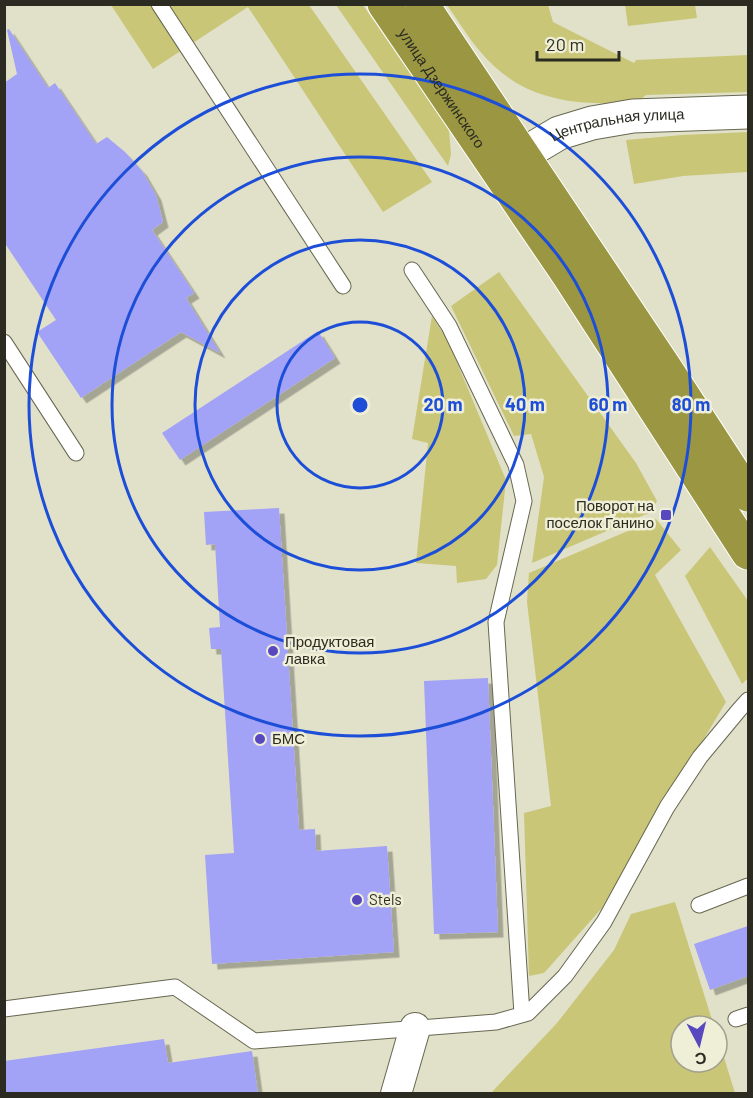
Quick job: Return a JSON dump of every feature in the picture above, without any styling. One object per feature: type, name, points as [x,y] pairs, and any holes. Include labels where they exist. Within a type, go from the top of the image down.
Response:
[{"type":"highway","name":"улица Дзержинского","points":[[384,4],[510,164]]},
{"type":"highway","name":"улица Дзержинского","points":[[422,4],[510,164]]},
{"type":"highway","points":[[510,164],[671,376],[748,495]]},
{"type":"highway","points":[[510,164],[569,276],[748,553]]},
{"type":"street","name":"Центральная улица","points":[[510,164],[559,133],[592,123],[633,116],[748,112]]},
{"type":"street","points":[[396,1094],[415,1028]]},
{"type":"lane","points":[[159,4],[343,286]]},
{"type":"lane","points":[[412,270],[449,326],[516,465],[524,501],[496,622],[522,1014]]},
{"type":"lane","points":[[4,342],[76,453]]},
{"type":"lane","points":[[4,1009],[174,987],[254,1041],[496,1022],[528,1012],[566,976],[604,922],[667,807],[700,757],[748,700]]},
{"type":"lane","points":[[699,905],[748,886]]},
{"type":"shaded area","points":[[111,5],[309,5],[432,182],[383,212],[248,7],[153,69]]},
{"type":"shaded area","points":[[336,5],[363,5],[449,130],[451,154],[448,166]]},
{"type":"shaded area","points":[[447,5],[548,5],[553,22],[634,63],[636,60],[748,55],[748,92],[646,95],[631,104],[576,102],[544,95],[516,83],[491,63],[470,39]]},
{"type":"shaded area","points":[[625,5],[695,5],[697,18],[628,26]]},
{"type":"shaded area","points":[[748,132],[748,172],[683,176],[634,184],[626,140]]},
{"type":"shaded area","points":[[499,272],[636,463],[657,501],[651,512],[532,563],[544,477],[531,434],[514,436],[451,306]]},
{"type":"shaded area","points":[[432,316],[448,341],[506,480],[497,565],[486,579],[457,583],[456,566],[416,563],[428,443],[412,439]]},
{"type":"shaded area","points":[[656,519],[681,550],[655,575],[726,702],[602,908],[544,973],[529,976],[524,813],[551,806],[527,602],[529,573]]},
{"type":"shaded area","points":[[710,547],[748,601],[748,678],[742,684],[685,576]]},
{"type":"shaded area","points":[[675,902],[710,1014],[669,1014],[669,1074],[729,1074],[735,1093],[491,1093],[557,1023],[614,950],[631,914]]},
{"type":"building","points":[[9,29],[48,88],[55,83],[96,144],[107,137],[142,171],[156,195],[163,222],[152,230],[194,293],[186,298],[220,353],[181,332],[81,398],[37,332],[56,320],[4,242],[4,83],[17,74],[7,30]]},
{"type":"building","points":[[318,331],[335,358],[180,460],[162,433]]},
{"type":"building","name":"БМС","points":[[279,508],[299,830],[315,829],[316,851],[387,846],[394,952],[212,964],[205,855],[234,853],[221,649],[211,649],[209,628],[220,627],[215,544],[206,545],[204,512]]},
{"type":"building","points":[[488,678],[498,932],[434,934],[424,681]]},
{"type":"building","points":[[748,926],[748,976],[710,990],[694,944]]},
{"type":"building","points":[[164,1039],[168,1063],[252,1051],[258,1094],[4,1094],[4,1061]]},
{"type":"place","name":"Поворот на поселок Ганино","points":[[666,515]]},
{"type":"place","name":"Продуктовая лавка","points":[[273,651]]},
{"type":"place","name":"БМС","points":[[260,739]]},
{"type":"place","name":"Stels","points":[[357,900]]}]
